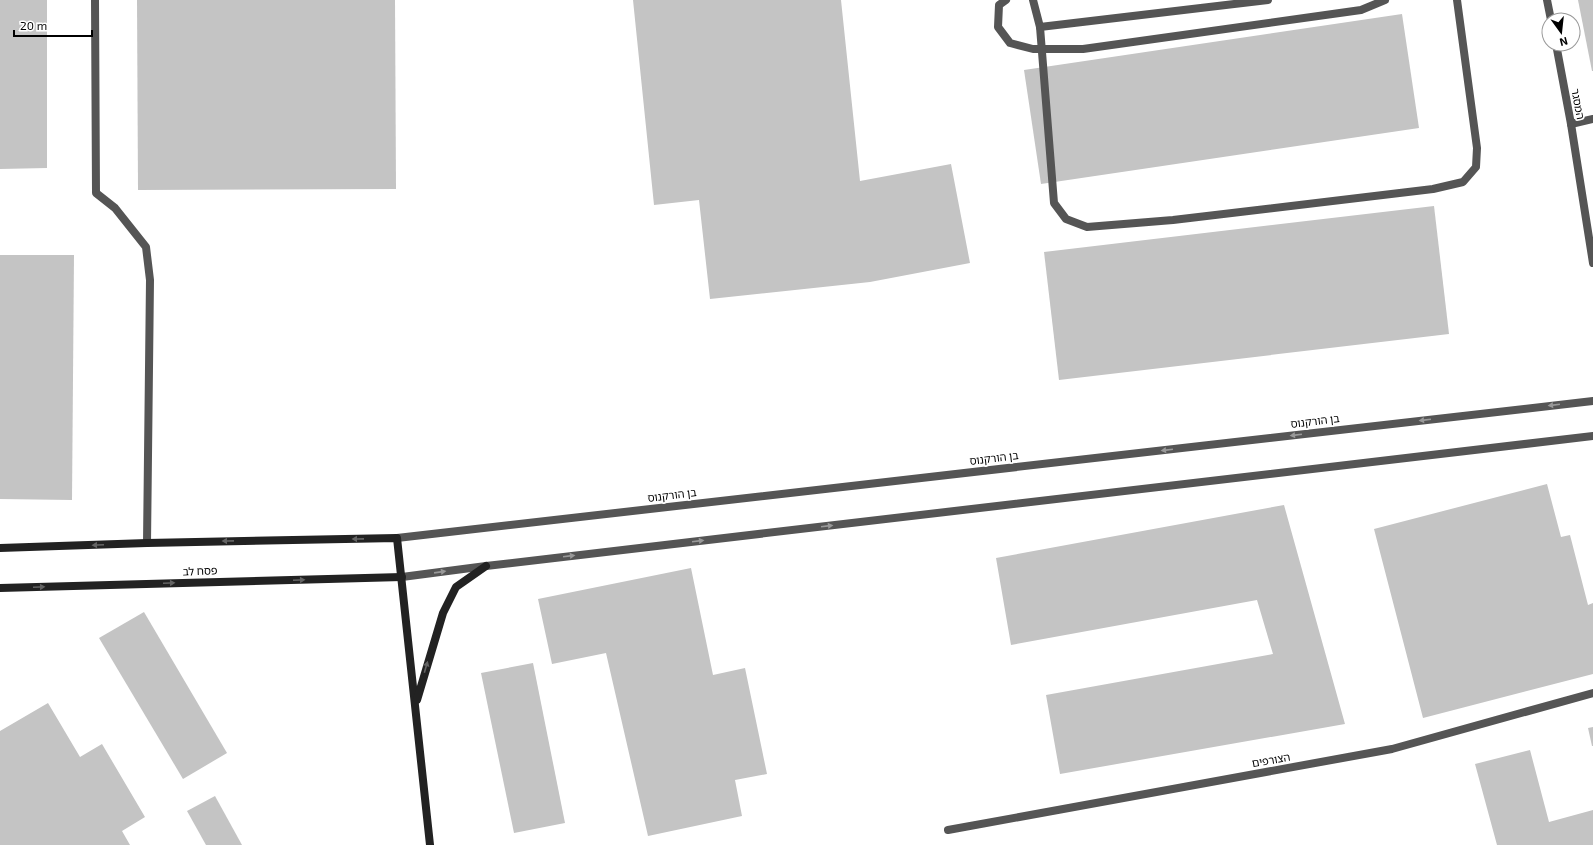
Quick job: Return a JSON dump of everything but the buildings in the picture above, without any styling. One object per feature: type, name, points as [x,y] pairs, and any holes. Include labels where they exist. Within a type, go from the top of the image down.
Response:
[{"type":"main road","points":[[0,548],[147,543],[397,538],[430,845]]},
{"type":"main road","points":[[416,704],[443,613],[456,587],[486,566]]},
{"type":"main road","name":"פסח לב","points":[[0,588],[402,577]]},
{"type":"street","points":[[95,0],[96,193],[115,208],[146,247],[150,280],[147,543]]},
{"type":"street","points":[[1006,0],[999,5],[998,27],[1010,43],[1033,49],[1083,50],[1360,10],[1385,0]]},
{"type":"street","points":[[1033,0],[1040,27],[1054,203],[1066,219],[1087,227],[1180,219],[1372,197],[1433,189],[1463,182],[1476,167],[1477,148],[1457,0]]},
{"type":"street","points":[[1040,27],[1268,0]]},
{"type":"street","points":[[1547,0],[1549,12]]},
{"type":"street","name":"המסגר","points":[[1558,52],[1571,124],[1593,263]]},
{"type":"street","points":[[1571,124],[1593,118]]},
{"type":"street","name":"בן הורקנוס","points":[[397,538],[1593,401]]},
{"type":"street","points":[[402,577],[1593,436]]},
{"type":"street","name":"הצורפים","points":[[948,830],[1392,749],[1593,693]]}]
